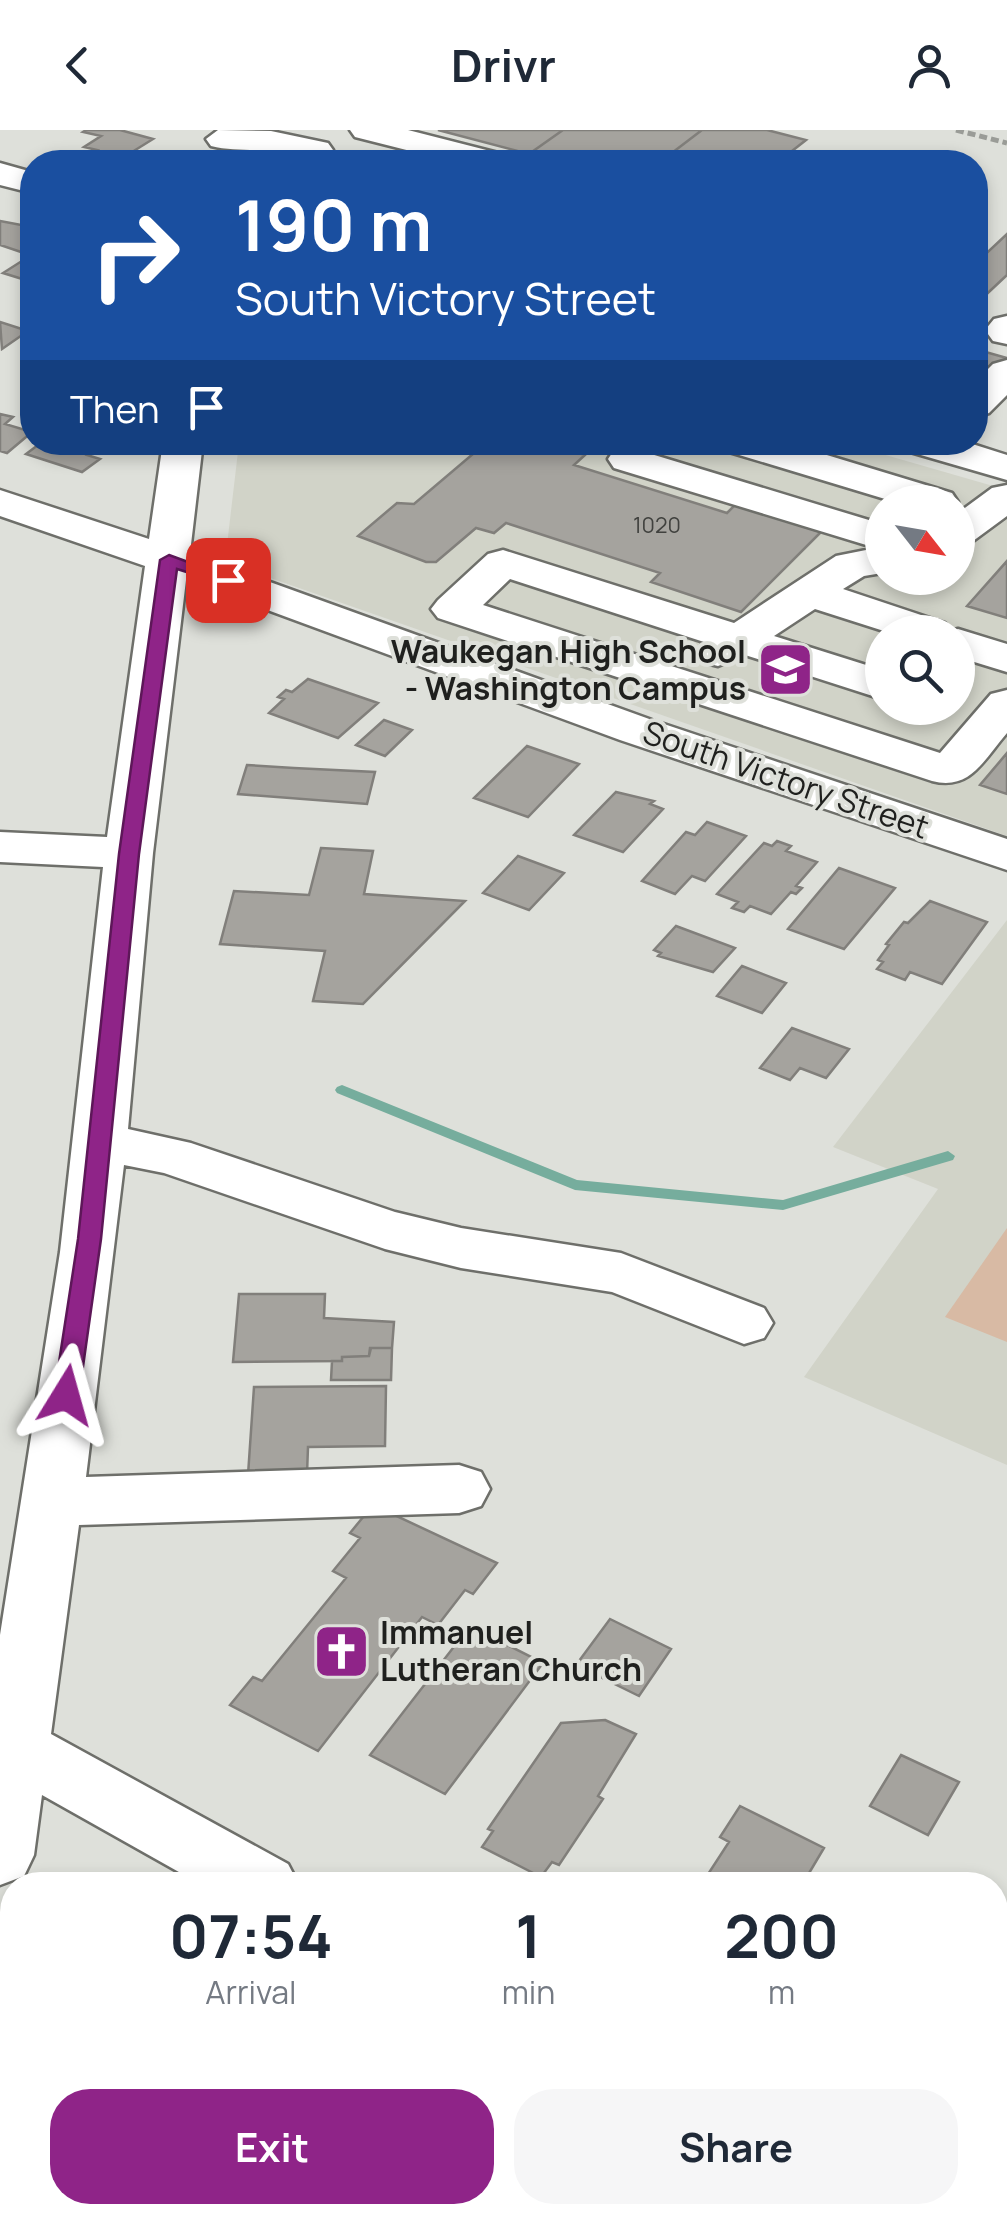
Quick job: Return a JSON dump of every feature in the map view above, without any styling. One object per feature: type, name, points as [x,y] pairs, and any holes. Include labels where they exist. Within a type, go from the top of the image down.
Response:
[{"type":"street","points":[[367,130],[446,150]]},
{"type":"street","points":[[222,144],[271,141],[316,150]]},
{"type":"street","points":[[988,392],[1007,372]]},
{"type":"street","points":[[0,1855],[8,1743],[88,1252],[129,854],[181,455]]},
{"type":"street","points":[[649,455],[865,531]]},
{"type":"street","points":[[783,455],[881,485]]},
{"type":"street","points":[[966,455],[1007,468]]},
{"type":"street","name":"South Victory Street","points":[[0,502],[636,730],[1007,855]]},
{"type":"street","points":[[636,730],[647,712],[738,636],[851,565],[865,563]]},
{"type":"street","points":[[865,679],[503,564],[452,609],[949,772],[1000,713]]},
{"type":"street","points":[[808,592],[878,615]]},
{"type":"street","points":[[975,648],[1007,658]]},
{"type":"street","points":[[975,711],[1000,713]]},
{"type":"street","points":[[0,847],[129,854]]},
{"type":"street","points":[[100,1142],[172,1156],[385,1229],[462,1248],[621,1273],[744,1323]]},
{"type":"street","points":[[50,1502],[459,1489]]},
{"type":"street","points":[[8,1743],[241,1872]]},
{"type":"path","points":[[956,130],[1007,143]]},
{"type":"shaded area","points":[[238,455],[886,455],[1007,490],[1007,836],[225,562]]},
{"type":"shaded area","points":[[1007,920],[1007,1465],[804,1377],[938,1189],[833,1147]]},
{"type":"shaded area","points":[[1007,1228],[1007,1342],[945,1317]]},
{"type":"building","points":[[120,130],[153,139],[135,150],[97,150],[84,147],[101,136],[83,132]]},
{"type":"building","points":[[438,130],[563,130],[535,150],[514,150]]},
{"type":"building","points":[[563,130],[702,130],[676,150],[535,150]]},
{"type":"building","points":[[702,130],[767,130],[806,140],[793,150],[676,150]]},
{"type":"building","points":[[0,221],[20,225],[20,252],[0,245]]},
{"type":"building","points":[[1007,234],[1007,275],[988,293],[988,252]]},
{"type":"building","points":[[20,262],[20,278],[3,273]]},
{"type":"building","points":[[0,322],[20,328],[20,337],[2,349]]},
{"type":"building","points":[[988,353],[1007,358],[988,379]]},
{"type":"building","points":[[0,414],[13,417],[5,424],[20,428],[20,442],[7,453],[0,451]]},
{"type":"building","points":[[29,455],[87,455],[100,459],[82,472]]},
{"type":"building","points":[[472,455],[585,455],[574,465],[727,513],[735,505],[821,532],[741,612],[651,582],[660,573],[506,523],[494,533],[476,528],[436,562],[426,562],[358,536],[397,503],[414,504]]},
{"type":"building","points":[[1007,561],[1007,618],[967,606]]},
{"type":"building","points":[[1007,561],[1007,618],[967,606]]},
{"type":"building","points":[[308,679],[378,703],[338,738],[269,713],[284,699],[278,697],[286,690],[292,692]]},
{"type":"building","points":[[384,720],[412,730],[385,756],[356,745]]},
{"type":"building","points":[[527,746],[579,764],[528,817],[474,798]]},
{"type":"building","points":[[1007,753],[1007,794],[980,785]]},
{"type":"building","points":[[1007,753],[1007,794],[980,785]]},
{"type":"building","points":[[247,765],[375,772],[367,804],[238,794]]},
{"type":"building","points":[[616,792],[654,801],[650,804],[663,809],[623,852],[574,835]]},
{"type":"building","points":[[707,822],[746,836],[705,881],[692,876],[675,894],[642,881],[686,832],[695,835]]},
{"type":"building","points":[[777,841],[791,846],[786,851],[817,862],[796,886],[802,888],[796,894],[791,892],[771,914],[750,906],[744,912],[732,908],[738,902],[717,894],[764,843],[772,846]]},
{"type":"building","points":[[321,848],[373,851],[364,894],[465,901],[363,1004],[313,1001],[325,951],[220,944],[234,891],[309,895]]},
{"type":"building","points":[[518,856],[564,873],[529,910],[483,893]]},
{"type":"building","points":[[839,868],[895,888],[844,949],[788,929]]},
{"type":"building","points":[[930,901],[987,922],[942,984],[910,972],[905,980],[877,969],[883,962],[878,960],[889,945],[886,944],[904,922],[908,923]]},
{"type":"building","points":[[676,926],[735,948],[713,972],[658,956],[661,953],[654,950]]},
{"type":"building","points":[[742,966],[786,983],[762,1013],[717,996]]},
{"type":"building","points":[[792,1028],[849,1049],[826,1078],[800,1068],[790,1080],[760,1068]]},
{"type":"building","points":[[239,1294],[325,1294],[324,1318],[394,1322],[392,1348],[371,1348],[369,1356],[342,1357],[342,1361],[233,1362]]},
{"type":"building","points":[[370,1348],[392,1348],[391,1380],[331,1380],[332,1361],[369,1356]]},
{"type":"building","points":[[386,1386],[385,1446],[308,1447],[307,1474],[248,1475],[254,1387]]},
{"type":"building","name":"Immanuel Lutheran Church","points":[[373,1505],[497,1563],[473,1594],[465,1590],[438,1625],[422,1617],[318,1751],[230,1705],[253,1677],[262,1681],[346,1578],[333,1571],[360,1538],[350,1533]]},
{"type":"building","points":[[610,1619],[671,1649],[639,1696],[576,1665]]},
{"type":"building","points":[[470,1626],[543,1663],[445,1794],[370,1755]]},
{"type":"building","points":[[605,1720],[636,1734],[598,1796],[603,1799],[559,1865],[552,1862],[545,1872],[531,1872],[482,1847],[493,1831],[488,1829],[561,1723]]},
{"type":"building","points":[[901,1755],[959,1782],[928,1835],[870,1806]]},
{"type":"building","points":[[740,1806],[824,1848],[810,1872],[709,1872],[729,1842],[720,1837]]},
{"type":"waterway","points":[[342,1090],[575,1185],[783,1205],[948,1156]]},
{"type":"place","name":"Waukegan High School - Washington Campus","points":[[785,670]]},
{"type":"place","name":"Immanuel Lutheran Church","points":[[341,1651]]},
{"type":"route","points":[[66,1395],[89,1239],[129,854],[169,560],[228,580]]}]
